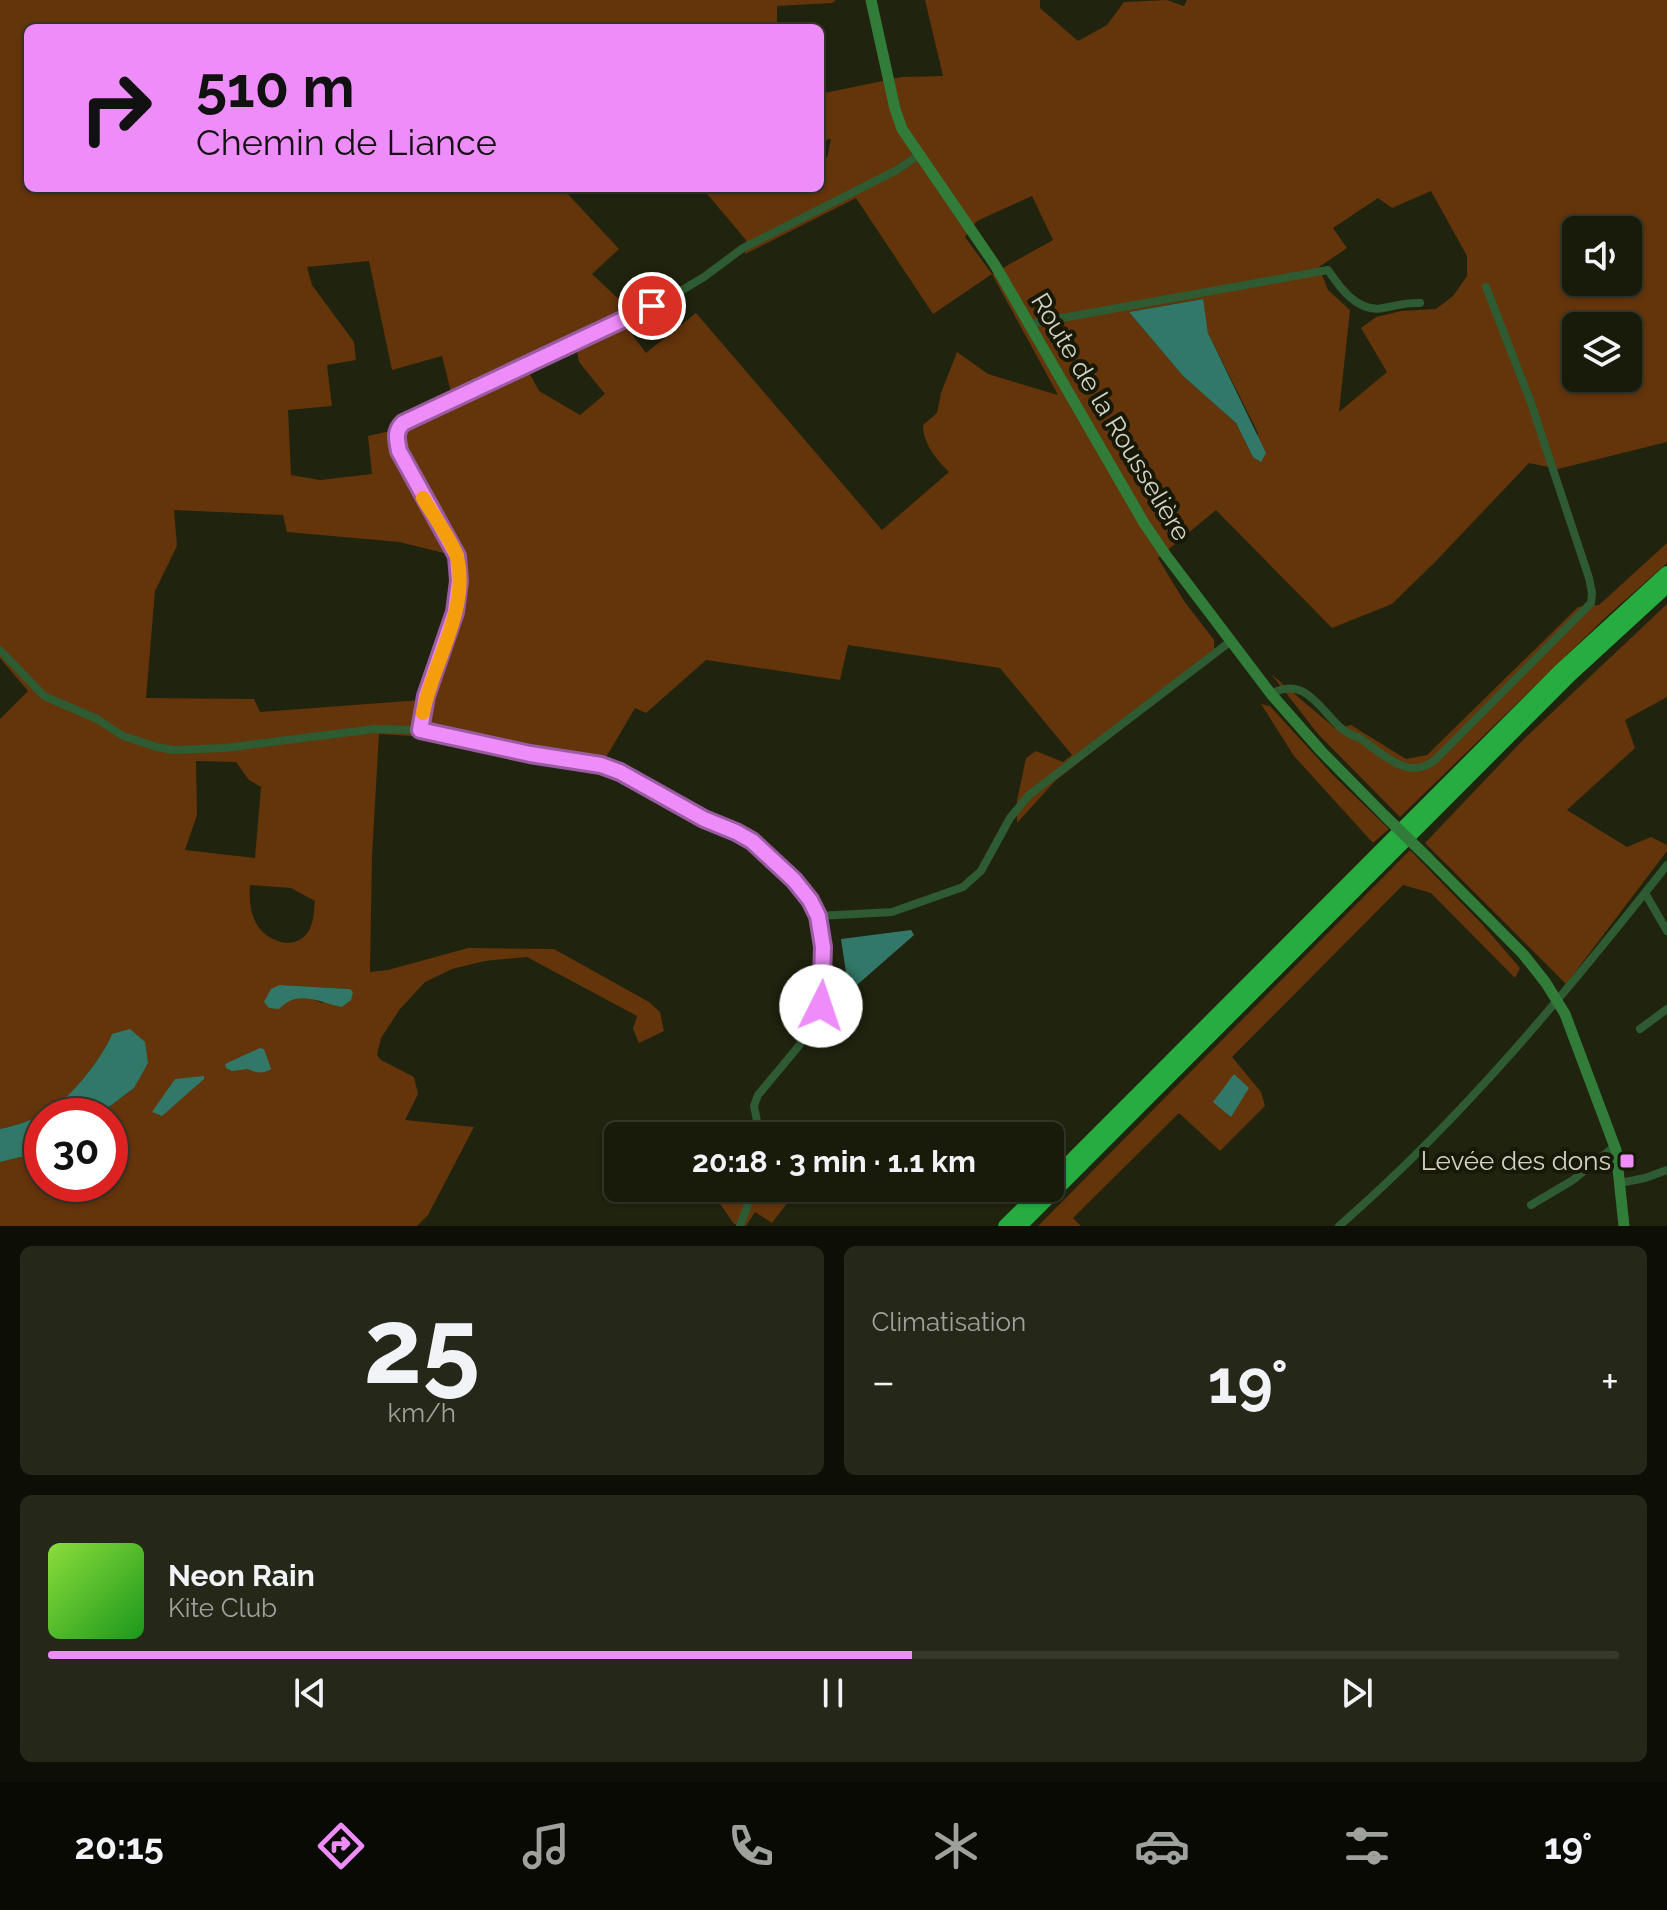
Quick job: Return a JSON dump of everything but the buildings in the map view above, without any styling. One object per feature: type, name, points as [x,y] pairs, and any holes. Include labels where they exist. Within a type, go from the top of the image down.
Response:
[{"type":"highway","points":[[1064,1168],[1560,671],[1667,573]]},
{"type":"highway","points":[[1020,1226],[1561,684],[1667,586]]},
{"type":"highway","points":[[1005,1226],[1030,1202]]},
{"type":"street","name":"Route de la Rousselière","points":[[871,0],[897,117],[919,155],[995,265],[1144,523],[1271,694],[1322,752],[1523,954],[1558,1001],[1615,1146],[1624,1226]]},
{"type":"street","points":[[420,730],[426,696],[455,612],[459,581],[457,556],[399,451],[398,427],[669,298],[743,248],[897,170],[919,155]]},
{"type":"street","points":[[1029,324],[1328,270],[1346,295],[1364,305],[1380,309],[1399,302],[1420,303]]},
{"type":"street","points":[[1271,694],[1289,686],[1297,688],[1321,706],[1350,736],[1358,737],[1398,765],[1411,770],[1421,769],[1436,759],[1591,603],[1592,593],[1584,563],[1530,400],[1486,287]]},
{"type":"street","points":[[818,916],[892,912],[932,899],[973,880],[1010,818],[1029,795],[1231,641]]},
{"type":"street","points":[[0,650],[44,696],[97,719],[123,736],[157,747],[173,750],[225,748],[375,729],[420,730],[530,754],[601,765],[752,841],[794,880],[810,900],[818,916],[823,947],[821,1006],[812,1027],[758,1095],[754,1106],[757,1122]]},
{"type":"street","points":[[1339,1226],[1412,1160],[1558,1001],[1667,865]]},
{"type":"street","points":[[1645,893],[1667,931]]},
{"type":"street","points":[[1640,1029],[1667,1009]]},
{"type":"street","points":[[1531,1205],[1573,1180],[1615,1146]]},
{"type":"street","points":[[1620,1183],[1667,1170]]},
{"type":"street","points":[[740,1226],[750,1202]]},
{"type":"shaded area","points":[[0,0],[836,0],[832,3],[777,6],[777,24],[24,24],[24,192],[566,192],[619,249],[592,274],[626,306],[627,328],[646,353],[696,313],[882,530],[949,472],[931,450],[923,425],[937,413],[941,393],[957,352],[988,374],[1058,395],[992,274],[933,314],[856,198],[745,254],[746,240],[705,192],[824,192],[824,158],[827,158],[831,139],[824,140],[824,93],[902,77],[943,76],[925,0],[1040,0],[1040,8],[1078,41],[1107,25],[1124,2],[1167,0],[1184,6],[1187,0],[1667,0],[1667,442],[1558,469],[1529,463],[1392,604],[1332,628],[1216,510],[1158,558],[1184,601],[1214,640],[1214,657],[1055,781],[1017,823],[1017,801],[1026,758],[1036,751],[1063,762],[1072,755],[1000,668],[848,645],[840,680],[706,660],[646,713],[635,708],[598,771],[416,733],[412,736],[379,734],[370,972],[468,948],[554,949],[649,1002],[660,1012],[664,1031],[639,1043],[633,1029],[637,1016],[527,957],[485,961],[452,969],[425,982],[400,1009],[381,1038],[377,1055],[414,1077],[418,1094],[405,1120],[474,1127],[428,1215],[417,1226],[0,1226],[0,1162],[24,1156],[24,1202],[128,1202],[128,1098],[121,1098],[134,1088],[112,1034],[92,1067],[65,1098],[24,1098],[24,1122],[0,1129],[0,719],[28,691],[0,658]],"holes":[[[1431,191],[1467,256],[1467,276],[1453,296],[1436,309],[1401,311],[1376,317],[1361,328],[1387,372],[1339,412],[1350,310],[1328,290],[1319,267],[1347,248],[1333,228],[1378,198],[1392,208]],[[1032,196],[1053,240],[992,274],[965,237],[977,221]],[[369,261],[392,370],[442,356],[454,404],[403,428],[368,436],[372,474],[320,480],[291,475],[288,410],[332,406],[327,365],[356,360],[354,342],[312,285],[307,267]],[[1202,299],[1208,333],[1258,433],[1253,457],[1236,423],[1183,376],[1129,312]],[[575,340],[579,362],[605,394],[580,415],[539,391],[524,363]],[[174,510],[283,515],[287,532],[399,542],[452,555],[455,583],[421,700],[260,712],[254,699],[146,698],[155,591],[177,546]],[[196,761],[236,762],[249,780],[261,787],[255,858],[185,850],[197,815]],[[250,885],[291,888],[315,901],[313,917],[311,926],[300,940],[284,942],[268,936],[256,923],[252,914]],[[280,985],[350,989],[322,1003],[305,996],[287,1001]]]},
{"type":"shaded area","points":[[1667,543],[1667,563],[1607,616],[1400,817],[1318,734],[1271,674],[1336,729],[1351,725],[1406,759],[1427,755],[1578,607],[1599,605]]},
{"type":"shaded area","points":[[1667,604],[1667,697],[1625,720],[1635,748],[1567,810],[1627,847],[1651,837],[1667,845],[1667,851],[1566,984],[1425,843],[1524,739]]},
{"type":"shaded area","points":[[1261,704],[1270,706],[1334,776],[1389,829],[1373,843],[1294,756]]},
{"type":"shaded area","points":[[1410,850],[1520,968],[1515,978],[1431,893],[1403,885],[1232,1057],[1261,1092],[1265,1106],[1220,1151],[1179,1113],[1073,1218],[1081,1226],[1038,1226]]},
{"type":"shaded area","points":[[719,1202],[787,1202],[772,1223],[755,1212],[746,1226],[734,1224]]},
{"type":"water","points":[[1203,299],[1208,333],[1266,453],[1261,462],[1253,457],[1236,423],[1183,376],[1129,312]]},
{"type":"water","points":[[911,930],[914,935],[849,992],[841,939]]},
{"type":"water","points":[[280,985],[350,989],[353,992],[351,1000],[342,1007],[301,998],[279,1009],[269,1008],[264,1002],[271,989]]},
{"type":"water","points":[[130,1029],[145,1042],[148,1063],[134,1088],[121,1098],[65,1098],[100,1056],[112,1034]]},
{"type":"water","points":[[264,1049],[271,1069],[268,1071],[232,1071],[226,1068],[225,1064]]},
{"type":"water","points":[[1234,1074],[1249,1088],[1231,1117],[1213,1102]]},
{"type":"water","points":[[204,1076],[162,1116],[152,1112],[175,1079]]},
{"type":"water","points":[[24,1122],[24,1156],[0,1162],[0,1129]]},
{"type":"slow traffic","points":[[423,498],[457,556],[459,581],[455,612],[423,713]]},
{"type":"place","name":"Levée des dons","points":[[1627,1161]]},
{"type":"route","points":[[652,306],[398,427],[399,451],[457,556],[459,581],[455,612],[426,696],[420,730],[530,754],[601,765],[752,841],[794,880],[818,916],[824,977],[821,1006]]}]
